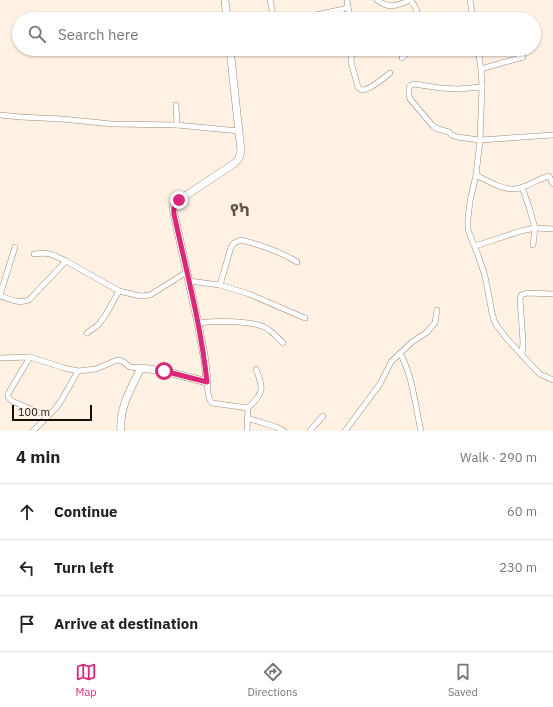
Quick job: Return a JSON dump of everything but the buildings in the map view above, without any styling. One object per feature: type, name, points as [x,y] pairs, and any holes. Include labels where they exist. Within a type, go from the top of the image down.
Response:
[{"type":"street","points":[[225,0],[226,12]]},
{"type":"street","points":[[270,0],[272,12]]},
{"type":"street","points":[[347,0],[349,12]]},
{"type":"street","points":[[377,0],[387,6],[393,6],[411,0],[417,12]]},
{"type":"street","points":[[470,0],[472,12]]},
{"type":"street","points":[[330,12],[348,7]]},
{"type":"street","points":[[231,56],[241,151],[239,158],[235,163],[179,200],[173,209],[198,323],[210,401],[212,403],[248,408]]},
{"type":"street","points":[[351,56],[351,62],[358,87],[360,89],[363,90],[376,84],[390,73]]},
{"type":"street","points":[[479,56],[482,87],[480,140],[476,175],[470,201],[468,230],[485,276],[495,322],[507,339],[535,369],[540,374],[553,380]]},
{"type":"street","points":[[481,69],[523,57]]},
{"type":"street","points":[[482,87],[440,88],[411,84],[409,87],[409,95],[410,99],[433,126],[449,132],[457,137],[480,140],[553,135]]},
{"type":"street","points":[[176,105],[177,125]]},
{"type":"street","points":[[0,115],[112,124],[177,125],[239,131]]},
{"type":"street","points":[[476,175],[509,189],[522,187],[549,176],[553,184]]},
{"type":"street","points":[[522,187],[530,207],[535,228],[534,245]]},
{"type":"street","points":[[475,246],[521,231],[535,228],[553,229]]},
{"type":"street","points":[[220,285],[231,248],[234,243],[241,240],[266,247],[286,255],[297,262]]},
{"type":"street","points":[[16,247],[0,296],[20,302],[29,300],[66,261]]},
{"type":"street","points":[[34,254],[50,254],[66,261],[119,291],[140,296],[150,295],[187,272]]},
{"type":"street","points":[[189,281],[220,285],[248,294],[305,318]]},
{"type":"street","points":[[87,333],[98,325],[106,316],[119,291]]},
{"type":"street","points":[[522,355],[523,342],[521,295],[527,293],[553,294]]},
{"type":"street","points":[[345,431],[380,384],[391,362],[412,342],[426,333],[435,323],[437,310]]},
{"type":"street","points":[[198,323],[220,321],[258,325],[270,331],[283,343]]},
{"type":"street","points":[[400,353],[410,375],[421,431]]},
{"type":"street","points":[[0,358],[30,357],[78,371],[96,369],[117,360],[122,361],[130,367],[164,371],[207,382]]},
{"type":"street","points":[[30,357],[8,394],[8,397],[12,401],[48,416]]},
{"type":"street","points":[[121,431],[120,422],[122,411],[141,368]]},
{"type":"street","points":[[247,431],[248,408],[257,399],[262,387],[256,369]]},
{"type":"street","points":[[33,431],[56,408],[78,371]]},
{"type":"street","points":[[310,431],[323,416]]},
{"type":"street","points":[[247,418],[284,431]]},
{"type":"district","name":"የካ","points":[[240,210]]},
{"type":"route","points":[[164,371],[207,382],[198,323],[173,209],[179,200]]}]
